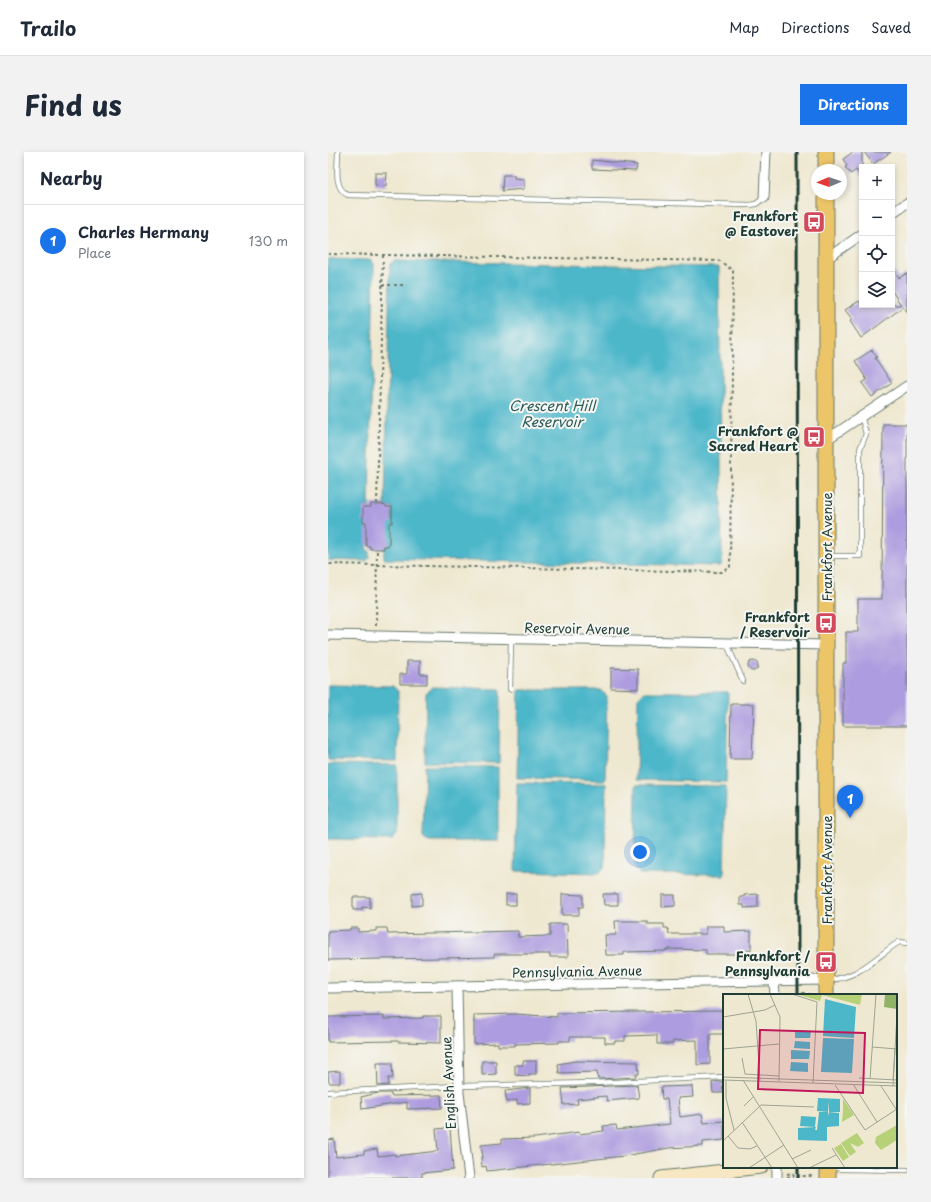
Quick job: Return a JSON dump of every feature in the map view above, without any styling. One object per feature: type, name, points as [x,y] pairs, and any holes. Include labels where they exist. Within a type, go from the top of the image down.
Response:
[{"type":"main road","points":[[826,152],[826,164]]},
{"type":"main road","name":"Frankfort Avenue","points":[[826,200],[826,988]]},
{"type":"main road","points":[[661,1178],[752,1168]]},
{"type":"street","points":[[764,198],[766,152]]},
{"type":"street","points":[[895,211],[907,203]]},
{"type":"street","points":[[826,259],[859,236]]},
{"type":"street","points":[[826,440],[861,415],[907,386]]},
{"type":"street","name":"Reservoir Avenue","points":[[328,635],[511,640],[826,645]]},
{"type":"street","points":[[774,980],[775,994]]},
{"type":"street","name":"Pennsylvania Avenue","points":[[328,988],[774,980],[826,988]]},
{"type":"street","name":"English Avenue","points":[[457,986],[459,1086],[469,1178]]},
{"type":"street","points":[[777,1178],[778,1168]]},
{"type":"lane","points":[[338,152],[338,187],[342,192],[348,195],[750,205],[756,204],[764,198]]},
{"type":"lane","points":[[826,556],[860,556],[860,449],[866,434],[861,415]]},
{"type":"lane","points":[[510,689],[511,640]]},
{"type":"lane","points":[[727,644],[744,681]]},
{"type":"lane","points":[[826,988],[850,976],[877,959],[899,942],[907,943]]},
{"type":"lane","points":[[328,1092],[723,1077]]},
{"type":"lane","points":[[838,1168],[907,1170]]},
{"type":"path","points":[[328,254],[720,261],[733,271],[730,568],[722,572],[328,564]]},
{"type":"path","points":[[378,504],[382,255]]},
{"type":"path","points":[[382,285],[406,285]]},
{"type":"path","points":[[376,626],[377,549]]},
{"type":"path","points":[[791,994],[808,994]]},
{"type":"path","points":[[794,1176],[792,1173],[786,1174],[783,1177],[792,1178],[794,1176],[811,1176],[813,1178]]},
{"type":"water","points":[[328,259],[372,260],[374,265],[369,507],[363,507],[368,522],[366,548],[369,551],[369,558],[366,561],[328,560]]},
{"type":"water","name":"Crescent Hill Reservoir","points":[[394,261],[719,267],[722,564],[720,566],[384,559],[384,546],[389,546],[387,523],[392,522],[392,507],[386,507],[385,504],[390,264]]},
{"type":"water","points":[[328,685],[393,686],[398,691],[397,761],[328,760]]},
{"type":"water","points":[[432,687],[500,689],[499,763],[425,762],[426,693]]},
{"type":"water","points":[[519,690],[601,690],[607,696],[605,780],[517,778]]},
{"type":"water","points":[[644,692],[728,692],[726,782],[636,780],[638,698]]},
{"type":"water","points":[[328,764],[397,765],[397,835],[392,840],[328,839]]},
{"type":"water","points":[[425,766],[498,767],[498,841],[428,841],[423,837]]},
{"type":"water","points":[[517,783],[606,784],[605,867],[599,873],[515,871]]},
{"type":"water","points":[[636,785],[726,786],[724,875],[640,874],[635,868]]},
{"type":"building","points":[[853,152],[862,152],[862,164],[859,164],[859,174],[856,170],[851,174],[847,169],[847,164],[843,159]]},
{"type":"building","points":[[864,152],[891,152],[873,164]]},
{"type":"building","points":[[592,160],[637,165],[636,171],[592,169]]},
{"type":"building","points":[[375,173],[387,173],[386,186],[375,185]]},
{"type":"building","points":[[503,175],[514,175],[514,178],[524,179],[524,189],[502,191]]},
{"type":"building","points":[[895,272],[899,278],[907,273],[907,313],[903,307],[861,338],[850,321],[852,319],[845,310],[859,301],[859,308],[895,308],[895,305],[901,305],[895,296]]},
{"type":"building","points":[[872,350],[877,357],[875,358],[892,383],[872,397],[862,383],[867,380],[855,361]]},
{"type":"building","points":[[883,424],[907,424],[907,726],[843,726],[843,663],[846,663],[846,632],[858,632],[858,599],[882,599]]},
{"type":"building","points":[[371,504],[382,504],[386,505],[386,507],[392,507],[392,523],[389,523],[389,546],[384,546],[384,549],[370,549],[370,546],[366,546],[366,522],[363,522],[363,507],[371,507]]},
{"type":"building","points":[[407,661],[420,661],[420,674],[427,674],[427,684],[400,684],[400,674],[407,674]]},
{"type":"building","points":[[753,661],[758,666],[753,671],[748,666]]},
{"type":"building","points":[[611,668],[638,669],[638,689],[611,688]]},
{"type":"building","points":[[731,704],[754,704],[752,759],[730,759]]},
{"type":"building","points":[[422,893],[422,905],[412,906],[412,894]]},
{"type":"building","points":[[506,894],[516,894],[516,905],[506,905]]},
{"type":"building","points":[[562,894],[583,895],[583,907],[579,907],[579,915],[562,915]]},
{"type":"building","points":[[603,894],[618,894],[618,905],[604,905]]},
{"type":"building","points":[[758,894],[758,907],[744,908],[744,905],[740,905],[740,897],[744,897],[744,895]]},
{"type":"building","points":[[662,895],[675,895],[675,906],[662,907]]},
{"type":"building","points":[[353,897],[370,897],[370,908],[362,907],[362,910],[353,910]]},
{"type":"building","points":[[615,921],[647,921],[647,924],[664,924],[664,928],[668,928],[669,934],[706,934],[706,926],[724,926],[724,932],[751,931],[751,950],[748,950],[748,954],[706,954],[706,950],[669,949],[665,951],[624,952],[624,955],[606,955],[605,935],[616,935]]},
{"type":"building","points":[[550,924],[567,924],[568,957],[550,957],[550,954],[494,954],[494,957],[328,960],[328,931],[358,928],[358,932],[376,931],[376,928],[387,928],[388,934],[518,931],[518,937],[550,936]]},
{"type":"building","points":[[723,1011],[723,1034],[710,1034],[710,1064],[697,1065],[697,1040],[673,1041],[673,1044],[657,1044],[657,1035],[625,1036],[625,1041],[615,1041],[615,1043],[605,1043],[605,1037],[570,1037],[570,1041],[559,1041],[559,1043],[515,1044],[515,1046],[498,1046],[498,1043],[474,1044],[474,1015],[515,1014],[557,1017],[557,1013]]},
{"type":"building","points":[[384,1016],[384,1019],[441,1016],[441,1043],[398,1041],[328,1042],[328,1017]]},
{"type":"building","points":[[482,1061],[496,1061],[496,1074],[482,1075]]},
{"type":"building","points":[[523,1061],[536,1061],[536,1074],[529,1074],[529,1076],[515,1075],[515,1065],[523,1065]]},
{"type":"building","points":[[575,1061],[638,1062],[639,1074],[636,1074],[636,1077],[598,1079],[597,1072],[559,1073],[558,1064]]},
{"type":"building","points":[[377,1063],[392,1063],[393,1078],[388,1078],[389,1085],[378,1086]]},
{"type":"building","points":[[340,1071],[340,1083],[329,1083],[328,1072]]},
{"type":"building","points":[[722,1081],[723,1093],[713,1093],[712,1082]]},
{"type":"building","points":[[637,1085],[639,1098],[607,1101],[606,1096],[577,1099],[578,1104],[564,1105],[562,1088]]},
{"type":"building","points":[[692,1086],[693,1097],[678,1098],[680,1117],[702,1114],[704,1123],[723,1121],[723,1140],[703,1142],[703,1146],[669,1148],[624,1156],[487,1171],[486,1166],[482,1167],[481,1157],[483,1157],[481,1145],[502,1143],[502,1139],[535,1138],[579,1132],[579,1134],[604,1131],[603,1126],[616,1125],[617,1130],[670,1124],[667,1099],[662,1099],[661,1087]]},
{"type":"building","points":[[530,1088],[530,1103],[517,1104],[517,1100],[507,1102],[505,1091]]},
{"type":"building","points":[[378,1093],[391,1093],[391,1096],[441,1095],[442,1108],[407,1109],[407,1102],[362,1109],[361,1097]]},
{"type":"building","points":[[450,1128],[453,1170],[422,1173],[422,1178],[328,1178],[328,1140],[334,1139],[336,1157],[364,1154],[364,1151],[377,1149],[378,1156],[395,1154],[395,1156],[438,1151],[436,1129]]},
{"type":"railway","points":[[797,152],[798,994]]},
{"type":"railway","points":[[798,1168],[798,1178]]},
{"type":"place","name":"Frankfort @ Eastover","points":[[814,222]]},
{"type":"place","name":"Frankfort @ Sacred Heart","points":[[814,437]]},
{"type":"place","name":"Frankfort / Reservoir","points":[[826,623]]},
{"type":"place","name":"Charles Hermany","points":[[850,818]]},
{"type":"place","name":"Frankfort / Pennsylvania","points":[[826,962]]}]
